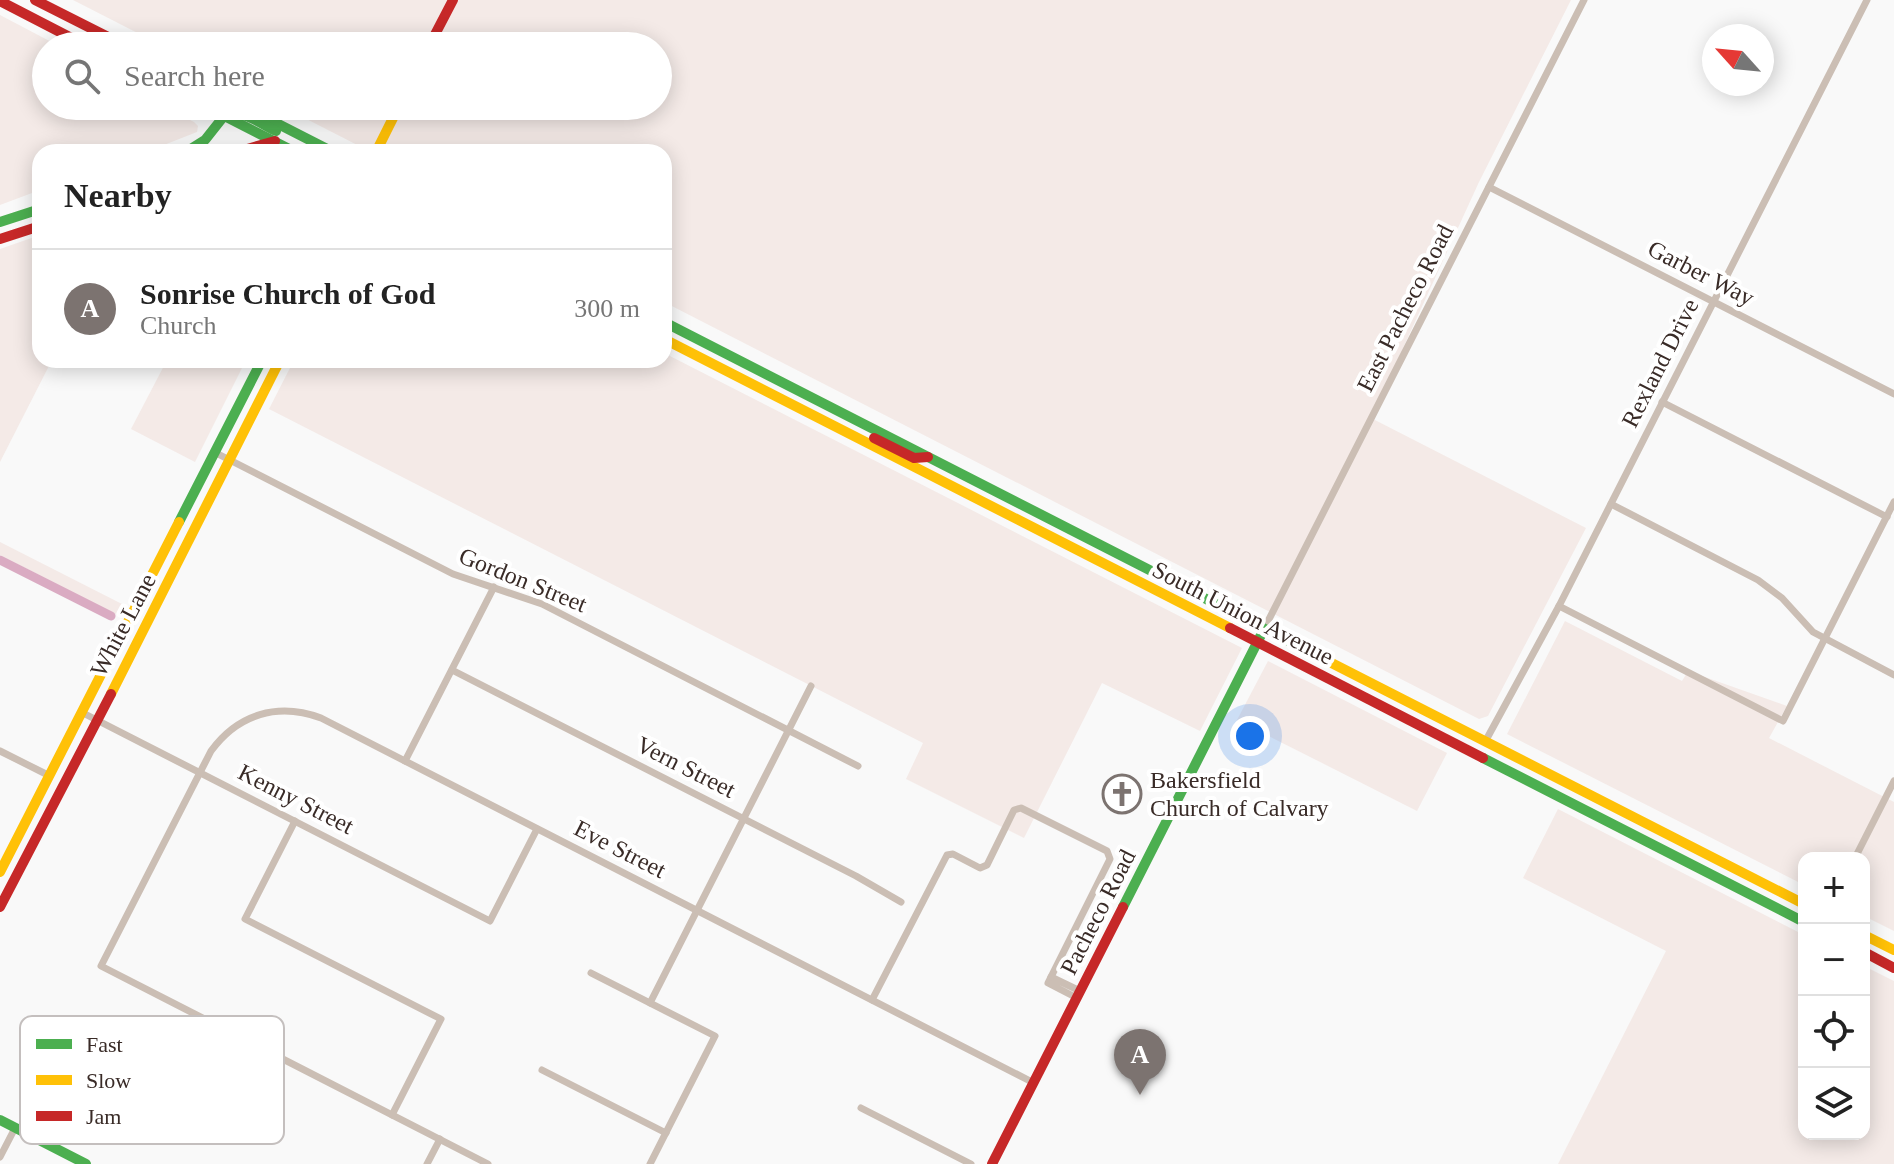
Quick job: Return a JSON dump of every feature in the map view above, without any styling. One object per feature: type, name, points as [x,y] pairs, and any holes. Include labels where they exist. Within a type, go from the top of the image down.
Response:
[{"type":"main road","points":[[14,0],[51,20],[72,19]]},
{"type":"main road","points":[[35,0],[98,32]]},
{"type":"main road","points":[[436,32],[453,0]]},
{"type":"main road","points":[[0,1],[60,32]]},
{"type":"main road","points":[[199,144],[221,120]]},
{"type":"main road","points":[[232,120],[280,144]]},
{"type":"main road","points":[[253,120],[288,135],[304,137]]},
{"type":"main road","points":[[271,120],[318,144]]},
{"type":"main road","points":[[380,144],[392,120]]},
{"type":"main road","points":[[265,144],[275,141]]},
{"type":"main road","points":[[0,222],[32,212]]},
{"type":"main road","points":[[0,239],[32,229]]},
{"type":"main road","name":"South Union Avenue","points":[[672,326],[929,457],[1261,635],[1388,709],[1798,919]]},
{"type":"main road","points":[[672,335],[687,334]]},
{"type":"main road","name":"South Union Avenue","points":[[672,343],[854,436],[1485,742],[1798,901]]},
{"type":"main road","name":"White Lane","points":[[0,872],[258,368]]},
{"type":"main road","name":"White Lane","points":[[0,907],[5,884],[98,721],[276,368]]},
{"type":"main road","points":[[731,373],[750,374],[801,401],[807,399],[807,395]]},
{"type":"main road","points":[[854,436],[860,431],[914,458],[929,457]]},
{"type":"main road","name":"Pacheco Road","points":[[992,1164],[1261,635]]},
{"type":"main road","points":[[1388,709],[1412,713],[1471,743],[1485,742]]},
{"type":"main road","points":[[1474,753],[1477,750],[1488,752],[1548,781],[1572,786]]},
{"type":"main road","points":[[1729,883],[1753,888],[1798,911]]},
{"type":"main road","points":[[1870,938],[1894,950]]},
{"type":"main road","points":[[1870,955],[1894,968]]},
{"type":"main road","points":[[0,1120],[20,1131]]},
{"type":"main road","points":[[47,1144],[86,1164]]},
{"type":"street","name":"East Pacheco Road","points":[[1261,635],[1584,0]]},
{"type":"street","name":"Rexland Drive","points":[[1485,742],[1559,606],[1867,0]]},
{"type":"street","name":"Garber Way","points":[[1489,187],[1894,394]]},
{"type":"street","points":[[1662,402],[1887,517]]},
{"type":"street","name":"Gordon Street","points":[[216,453],[453,574],[542,604],[858,766]]},
{"type":"street","points":[[1559,606],[1783,721],[1894,502]]},
{"type":"street","points":[[1611,504],[1758,580],[1782,598],[1803,624],[1824,639],[1894,675]]},
{"type":"street","points":[[405,761],[494,587]]},
{"type":"street","name":"Vern Street","points":[[452,670],[901,902]]},
{"type":"street","points":[[650,1003],[811,686]]},
{"type":"street","name":"Eve Street","points":[[199,1016],[101,966],[219,740],[239,723],[258,714],[284,710],[321,718],[1034,1083]]},
{"type":"street","name":"Kenny Street","points":[[83,713],[490,921],[537,829]]},
{"type":"street","points":[[0,751],[50,776]]},
{"type":"street","points":[[1858,852],[1894,781]]},
{"type":"street","points":[[872,1000],[947,855],[953,854],[980,868],[987,865],[1014,810],[1021,808],[1107,851],[1110,859],[1051,977],[1078,995]]},
{"type":"street","points":[[295,821],[245,919],[441,1019],[392,1115],[488,1164]]},
{"type":"street","points":[[591,973],[715,1036],[650,1164]]},
{"type":"street","name":"Eve Street","points":[[284,1060],[392,1115]]},
{"type":"street","points":[[542,1070],[666,1133]]},
{"type":"street","points":[[861,1108],[971,1164]]},
{"type":"street","points":[[0,1157],[15,1128]]},
{"type":"street","points":[[427,1164],[440,1139]]},
{"type":"shaded area","points":[[73,0],[1571,0],[1479,182],[1371,418],[1586,528],[1488,716],[1479,719],[672,306],[672,144],[355,144],[308,120],[672,120],[672,32],[136,32]]},
{"type":"shaded area","points":[[0,15],[32,32],[32,120],[190,120],[198,126],[197,132],[166,144],[32,144],[32,193],[0,205]]},
{"type":"shaded area","points":[[32,238],[32,368],[48,368],[0,462],[0,249]]},
{"type":"shaded area","points":[[672,357],[1242,648],[1200,731],[1102,683],[1024,838],[906,779],[923,743],[269,409],[290,368],[672,368]]},
{"type":"shaded area","points":[[163,368],[242,368],[195,462],[131,429]]},
{"type":"shaded area","points":[[0,542],[122,604],[117,615],[0,555]]},
{"type":"shaded area","points":[[1565,621],[1682,681],[1688,671],[1787,706],[1769,738],[1894,802],[1894,931],[1870,919],[1870,852],[1798,852],[1798,882],[1507,734]]},
{"type":"shaded area","points":[[1268,661],[1447,753],[1417,811],[1237,720]]},
{"type":"shaded area","points":[[1558,809],[1798,932],[1798,1140],[1870,1140],[1870,969],[1894,981],[1894,1164],[1558,1164],[1666,951],[1523,878]]},
{"type":"waterway","points":[[0,560],[111,616]]},
{"type":"traffic: fast","points":[[199,144],[221,120]]},
{"type":"traffic: fast","points":[[232,120],[279,144]]},
{"type":"traffic: fast","points":[[254,120],[276,131]]},
{"type":"traffic: fast","points":[[270,120],[317,144]]},
{"type":"traffic: fast","points":[[0,222],[32,212]]},
{"type":"traffic: fast","points":[[672,326],[1310,652]]},
{"type":"traffic: fast","points":[[179,522],[258,368]]},
{"type":"traffic: fast","points":[[1123,907],[1261,635]]},
{"type":"traffic: fast","points":[[1483,758],[1798,919]]},
{"type":"traffic: fast","points":[[0,1120],[20,1130]]},
{"type":"traffic: fast","points":[[47,1144],[86,1164]]},
{"type":"traffic: slow","points":[[380,144],[392,120]]},
{"type":"traffic: slow","points":[[672,343],[1230,628]]},
{"type":"traffic: slow","points":[[111,694],[276,368]]},
{"type":"traffic: slow","points":[[0,872],[179,522]]},
{"type":"traffic: slow","points":[[1310,652],[1798,901]]},
{"type":"traffic: slow","points":[[1870,938],[1894,950]]},
{"type":"traffic: jam","points":[[35,0],[98,32]]},
{"type":"traffic: jam","points":[[436,32],[453,0]]},
{"type":"traffic: jam","points":[[0,1],[60,32]]},
{"type":"traffic: jam","points":[[265,144],[275,141]]},
{"type":"traffic: jam","points":[[0,239],[32,229]]},
{"type":"traffic: jam","points":[[874,438],[914,458],[928,457]]},
{"type":"traffic: jam","points":[[1230,628],[1483,758]]},
{"type":"traffic: jam","points":[[0,907],[111,694]]},
{"type":"traffic: jam","points":[[992,1164],[1123,907]]},
{"type":"traffic: jam","points":[[1870,955],[1894,968]]},
{"type":"place","name":"Bakersfield Church of Calvary","points":[[1122,794]]},
{"type":"place","name":"Sonrise Church of God","points":[[1140,1095]]}]
